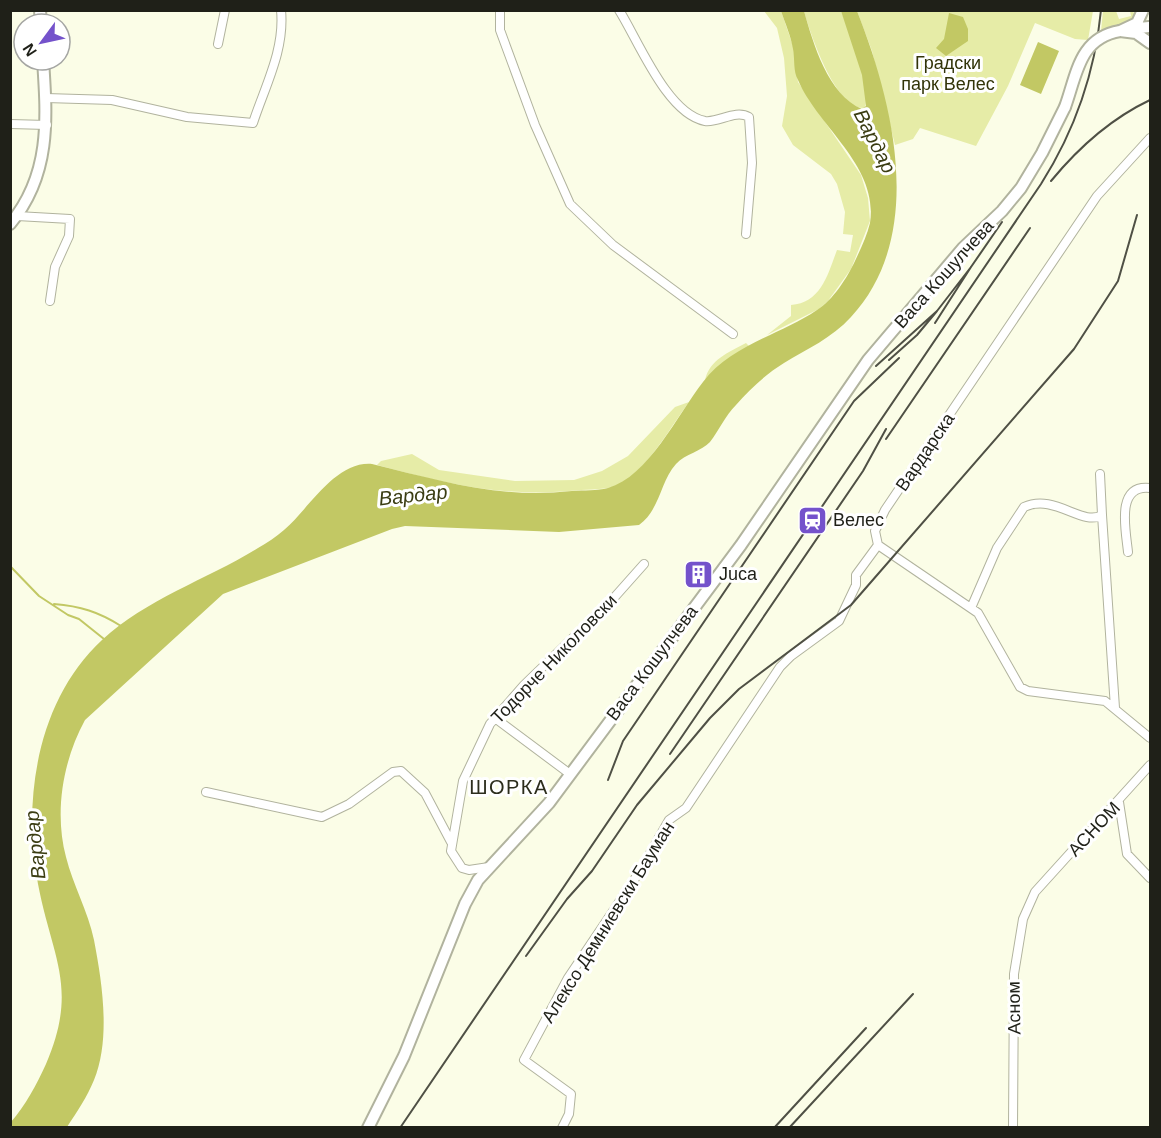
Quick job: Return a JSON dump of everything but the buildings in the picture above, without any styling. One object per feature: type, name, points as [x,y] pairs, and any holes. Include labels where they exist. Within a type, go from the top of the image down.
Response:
[{"type":"main road","points":[[1120,31],[1150,26],[1144,10]]},
{"type":"main road","points":[[1120,31],[1137,23],[1144,10]]},
{"type":"main road","points":[[1120,31],[1136,33],[1150,43]]},
{"type":"main road","name":"Васа Кошулчева","points":[[368,1128],[428,1003],[465,904],[489,867],[534,822],[570,774],[741,545],[868,360],[963,248],[1021,188],[1065,107],[1079,63],[1087,48],[1101,36],[1120,31]]},
{"type":"main road","points":[[14,220],[39,175],[47,125],[44,72]]},
{"type":"street","points":[[218,44],[225,10]]},
{"type":"street","points":[[46,98],[112,100],[187,117],[253,123],[274,66],[283,30],[282,10]]},
{"type":"street","points":[[500,10],[498,19],[500,30],[535,125],[570,204],[613,245],[733,334]]},
{"type":"street","points":[[619,10],[662,84],[685,112],[707,122],[741,114],[749,117],[752,164],[746,234]]},
{"type":"street","points":[[10,124],[47,125]]},
{"type":"street","name":"Вардарска","points":[[878,545],[874,531],[885,510],[1097,196],[1150,138]]},
{"type":"street","points":[[14,220],[70,219],[69,236],[55,267],[50,301]]},
{"type":"street","points":[[1100,474],[1115,708]]},
{"type":"street","points":[[1128,552],[1124,509],[1131,495],[1144,488],[1150,488]]},
{"type":"street","points":[[971,608],[997,548],[1024,507],[1053,503],[1092,519],[1102,515]]},
{"type":"street","points":[[878,545],[971,608],[984,620],[1020,687],[1028,691],[1096,698],[1115,708],[1150,738]]},
{"type":"street","name":"Алексо Демниевски Бауман","points":[[562,1128],[569,1114],[571,1094],[524,1060],[568,978],[640,871],[669,820],[686,808],[780,667],[791,656],[839,621],[856,585],[856,575],[878,545]]},
{"type":"street","name":"Тодорче Николовски","points":[[451,842],[465,775],[495,718],[524,685],[612,600],[644,564]]},
{"type":"street","points":[[495,718],[570,774]]},
{"type":"street","name":"АСНОМ","points":[[1035,892],[1119,802],[1150,765]]},
{"type":"street","points":[[206,792],[322,817],[350,804],[393,772],[401,771],[425,793],[451,842],[454,860],[462,868],[469,870],[489,867]]},
{"type":"street","points":[[1119,802],[1127,854],[1150,878]]},
{"type":"street","name":"Асном","points":[[1013,1128],[1014,974],[1023,919],[1035,892]]},
{"type":"green space","points":[[764,11],[781,11],[793,46],[798,82],[861,175],[868,198],[870,221],[851,269],[828,301],[819,309],[767,335],[791,316],[791,305],[810,299],[816,293],[822,286],[837,250],[850,252],[853,235],[843,234],[845,212],[837,184],[831,174],[793,145],[782,126],[787,96],[784,58],[777,28]]},
{"type":"green space","points":[[804,11],[841,11],[862,73],[865,86],[865,108],[854,106],[835,84],[818,52]]},
{"type":"green space","name":"Градски парк Велес","points":[[857,11],[1093,11],[1088,40],[1075,39],[1035,23],[1008,86],[976,146],[920,128],[913,139],[895,145],[872,51]]},
{"type":"green space","points":[[1103,11],[1116,11],[1119,19],[1131,16],[1130,11],[1133,11],[1136,17],[1129,23],[1101,31]]},
{"type":"green space","points":[[746,343],[749,346],[705,380],[715,362]]},
{"type":"green space","points":[[689,402],[644,464],[626,481],[610,488],[553,492],[502,491],[454,484],[377,465],[381,461],[412,454],[439,470],[515,481],[574,480],[602,471],[628,456],[675,407]]},
{"type":"water","name":"Вардар","points":[[781,11],[804,11],[817,52],[831,80],[850,102],[862,109],[866,106],[862,75],[841,11],[857,11],[870,47],[891,126],[896,167],[896,208],[889,247],[875,284],[844,324],[828,337],[765,377],[732,409],[710,442],[676,464],[666,479],[656,504],[639,525],[559,532],[405,526],[392,529],[223,594],[85,720],[66,769],[61,822],[66,857],[91,929],[100,974],[104,1028],[99,1064],[88,1092],[67,1127],[11,1127],[11,1122],[21,1109],[46,1064],[56,1037],[61,1014],[60,973],[38,884],[33,852],[32,819],[34,786],[49,722],[62,692],[80,664],[102,640],[138,613],[275,537],[334,478],[359,465],[372,464],[471,487],[520,493],[599,490],[623,482],[649,458],[714,369],[742,350],[803,319],[829,301],[848,274],[864,242],[870,223],[870,202],[865,183],[856,165],[807,97],[796,77],[792,44]]},
{"type":"water","points":[[949,13],[963,17],[968,29],[968,41],[946,56],[936,48],[944,39]]},
{"type":"water","points":[[1038,42],[1059,51],[1041,94],[1020,85]]},
{"type":"waterway","points":[[10,566],[39,596],[68,615],[79,619],[104,639]]},
{"type":"waterway","points":[[54,604],[89,611],[121,626]]},
{"type":"railway","points":[[400,1128],[1041,184],[1063,144],[1081,101],[1094,56],[1101,10]]},
{"type":"railway","points":[[1051,181],[1108,125],[1150,100]]},
{"type":"railway","points":[[526,956],[567,899],[592,871],[637,805],[710,718],[739,689],[851,605],[1074,349],[1118,281],[1137,215]]},
{"type":"railway","points":[[971,267],[1002,222]]},
{"type":"railway","points":[[886,439],[1030,228]]},
{"type":"railway","points":[[935,323],[971,267],[937,311]]},
{"type":"railway","points":[[876,366],[937,311],[917,335],[889,360]]},
{"type":"railway","points":[[608,780],[623,741],[854,401],[899,358]]},
{"type":"railway","points":[[670,754],[863,471],[886,429]]},
{"type":"railway","points":[[789,1128],[913,994]]},
{"type":"railway","points":[[774,1128],[866,1028]]},
{"type":"place","name":"Велес","points":[[812,520]]},
{"type":"place","name":"Juca","points":[[698,574]]},
{"type":"district","name":"ШОРКА","points":[[509,787]]}]
